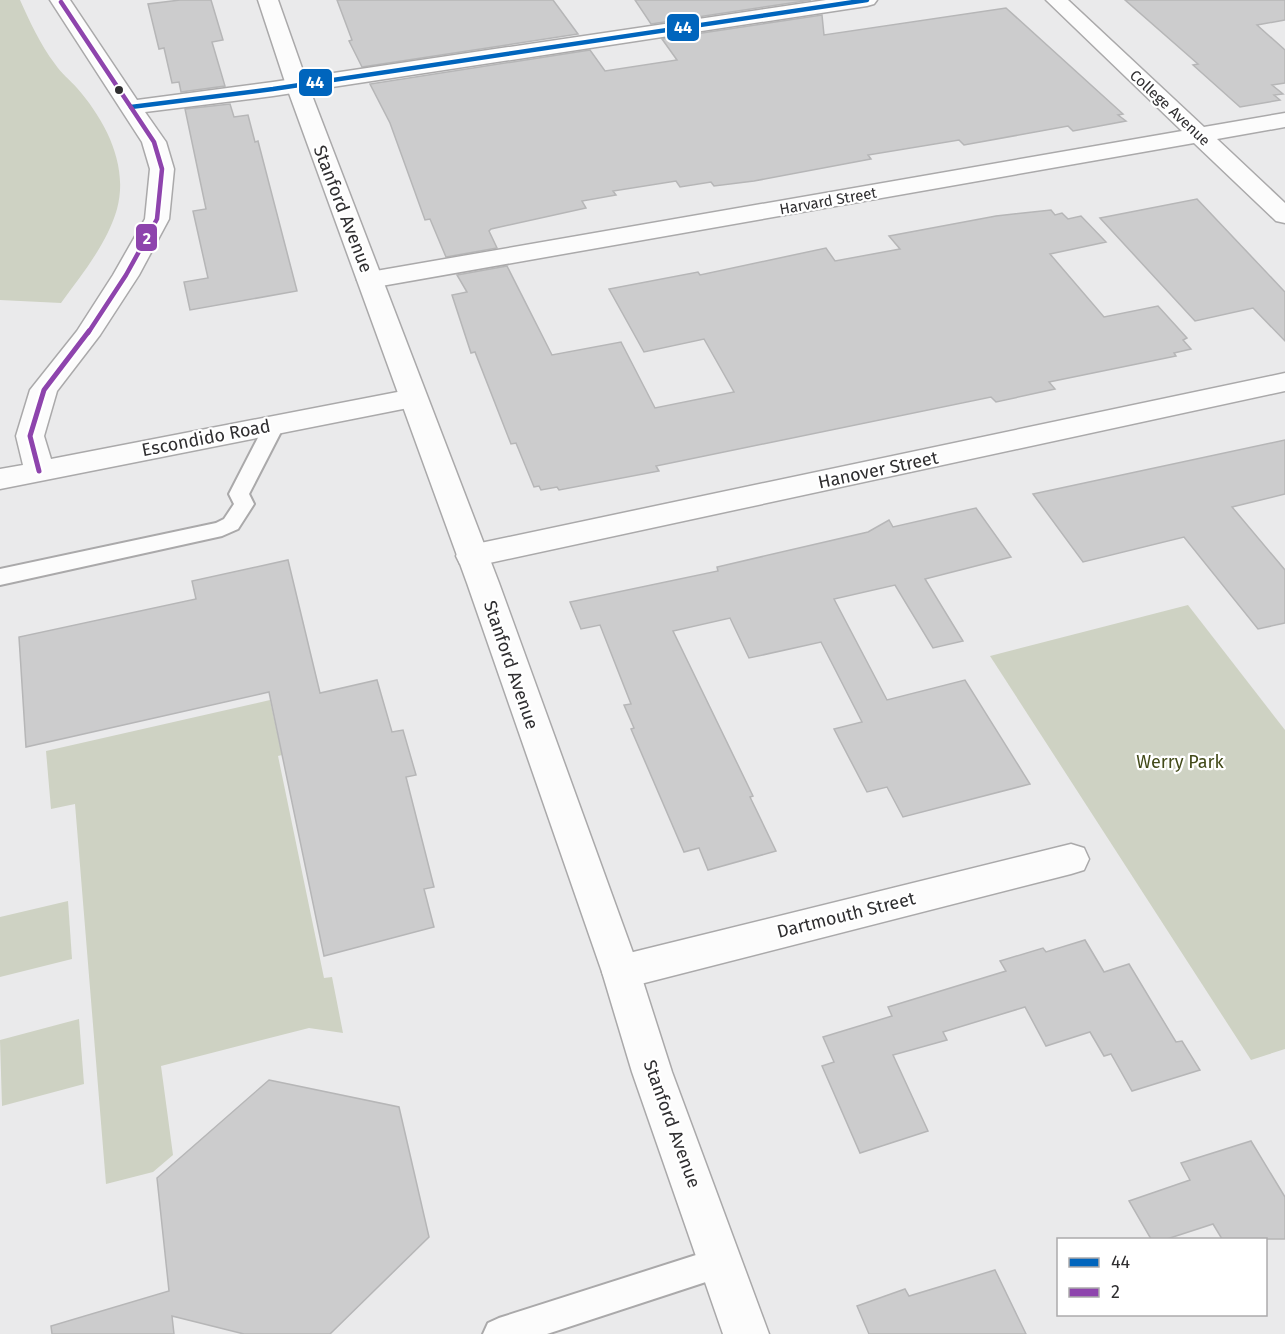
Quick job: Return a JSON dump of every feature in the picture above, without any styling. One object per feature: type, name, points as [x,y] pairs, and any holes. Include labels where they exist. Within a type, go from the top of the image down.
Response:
[{"type":"street","points":[[39,471],[30,436],[44,390],[100,315],[157,219],[162,169],[154,142],[60,0]]},
{"type":"street","name":"Stanford Avenue","points":[[268,0],[621,972],[652,1072],[746,1334]]},
{"type":"street","points":[[131,107],[297,85],[867,0]]},
{"type":"street","name":"College Avenue","points":[[1056,0],[1285,216]]},
{"type":"street","name":"Harvard Street","points":[[370,280],[1285,120]]},
{"type":"street","name":"Hanover Street","points":[[471,556],[1285,382]]},
{"type":"street","name":"Escondido Road","points":[[0,479],[413,398]]},
{"type":"street","name":"Dartmouth Street","points":[[621,972],[1071,859]]},
{"type":"lane","points":[[0,577],[222,529],[231,524],[243,504],[239,494],[275,424]]},
{"type":"lane","points":[[499,1334],[721,1262]]},
{"type":"green space","points":[[0,0],[20,0],[50,56],[97,114],[117,160],[120,192],[113,222],[93,258],[61,303],[0,300]]},
{"type":"green space","name":"Werry Park","points":[[1188,605],[1285,730],[1285,1049],[1251,1060],[990,656]]},
{"type":"green space","points":[[270,700],[282,755],[278,756],[324,978],[332,977],[343,1033],[309,1028],[161,1066],[173,1155],[153,1172],[106,1184],[75,804],[51,809],[46,751]]},
{"type":"green space","points":[[68,901],[72,959],[0,977],[0,917]]},
{"type":"green space","points":[[79,1019],[84,1084],[2,1106],[0,1040]]},
{"type":"building","points":[[180,0],[211,0],[223,40],[212,42],[225,86],[181,92],[179,82],[172,83],[164,48],[159,49],[148,4]]},
{"type":"building","points":[[337,0],[553,0],[578,34],[362,67],[349,41],[352,40]]},
{"type":"building","points":[[635,0],[811,0],[651,24]]},
{"type":"building","points":[[1125,0],[1285,0],[1285,20],[1257,25],[1285,50],[1285,83],[1272,85],[1283,94],[1274,95],[1280,100],[1240,107],[1193,65],[1198,64]]},
{"type":"building","points":[[1006,8],[1123,114],[1118,115],[1126,121],[1073,131],[1068,126],[964,145],[959,140],[868,155],[871,159],[754,181],[714,186],[711,182],[680,187],[676,181],[613,191],[616,195],[582,201],[586,208],[491,229],[489,231],[497,248],[446,257],[430,219],[425,220],[390,123],[370,84],[590,50],[605,71],[677,60],[662,39],[822,15],[824,35]]},
{"type":"building","points":[[230,104],[234,117],[248,115],[255,142],[258,141],[297,291],[190,310],[184,282],[208,278],[193,211],[206,209],[185,109]]},
{"type":"building","points":[[1197,199],[1285,292],[1285,341],[1253,308],[1195,321],[1100,218]]},
{"type":"building","points":[[1051,210],[1055,215],[1062,213],[1068,219],[1081,216],[1106,242],[1050,254],[1104,317],[1158,306],[1187,338],[1183,340],[1191,349],[1174,353],[1176,356],[1049,382],[1055,389],[996,402],[991,397],[656,466],[659,471],[559,490],[557,487],[541,490],[539,486],[534,487],[516,443],[511,444],[475,352],[471,353],[452,295],[467,292],[457,275],[507,266],[552,355],[621,342],[655,408],[734,392],[704,339],[644,352],[609,289],[698,272],[700,275],[826,248],[835,261],[900,249],[889,236],[996,216]]},
{"type":"building","points":[[1285,440],[1285,494],[1232,507],[1285,570],[1285,623],[1258,629],[1184,537],[1083,562],[1033,494]]},
{"type":"building","points":[[976,508],[1011,557],[925,579],[963,641],[933,648],[895,585],[834,599],[887,700],[965,680],[1030,784],[903,817],[887,787],[867,792],[834,729],[862,722],[821,642],[749,658],[730,618],[673,631],[753,796],[750,797],[776,851],[708,870],[699,848],[684,852],[631,729],[634,728],[624,705],[631,704],[600,625],[581,629],[570,602],[718,571],[717,567],[868,532],[889,520],[893,527]]},
{"type":"building","points":[[288,560],[320,693],[377,680],[392,732],[403,730],[416,775],[406,777],[434,887],[424,889],[434,927],[324,956],[269,692],[26,747],[19,637],[196,599],[192,581]]},
{"type":"building","points":[[1085,940],[1104,972],[1129,964],[1176,1042],[1182,1041],[1200,1070],[1132,1091],[1111,1054],[1104,1056],[1090,1032],[1046,1046],[1025,1007],[943,1032],[947,1040],[893,1055],[928,1131],[860,1153],[822,1066],[834,1062],[823,1037],[892,1016],[888,1007],[1006,971],[1000,961],[1043,948],[1046,952]]},
{"type":"building","points":[[269,1080],[399,1107],[429,1237],[330,1334],[244,1334],[172,1316],[174,1334],[52,1334],[51,1326],[169,1291],[157,1178]]},
{"type":"building","points":[[1251,1141],[1285,1197],[1285,1239],[1221,1238],[1213,1224],[1170,1238],[1150,1238],[1129,1201],[1190,1180],[1181,1163]]},
{"type":"building","points":[[995,1270],[1026,1334],[869,1334],[857,1306],[905,1289],[909,1296]]},
{"type":"transit line","name":"44","points":[[131,107],[273,89],[867,0]]},
{"type":"transit line","name":"2","points":[[39,471],[30,436],[44,390],[87,335],[126,275],[157,219],[162,169],[154,142],[61,2]]}]
